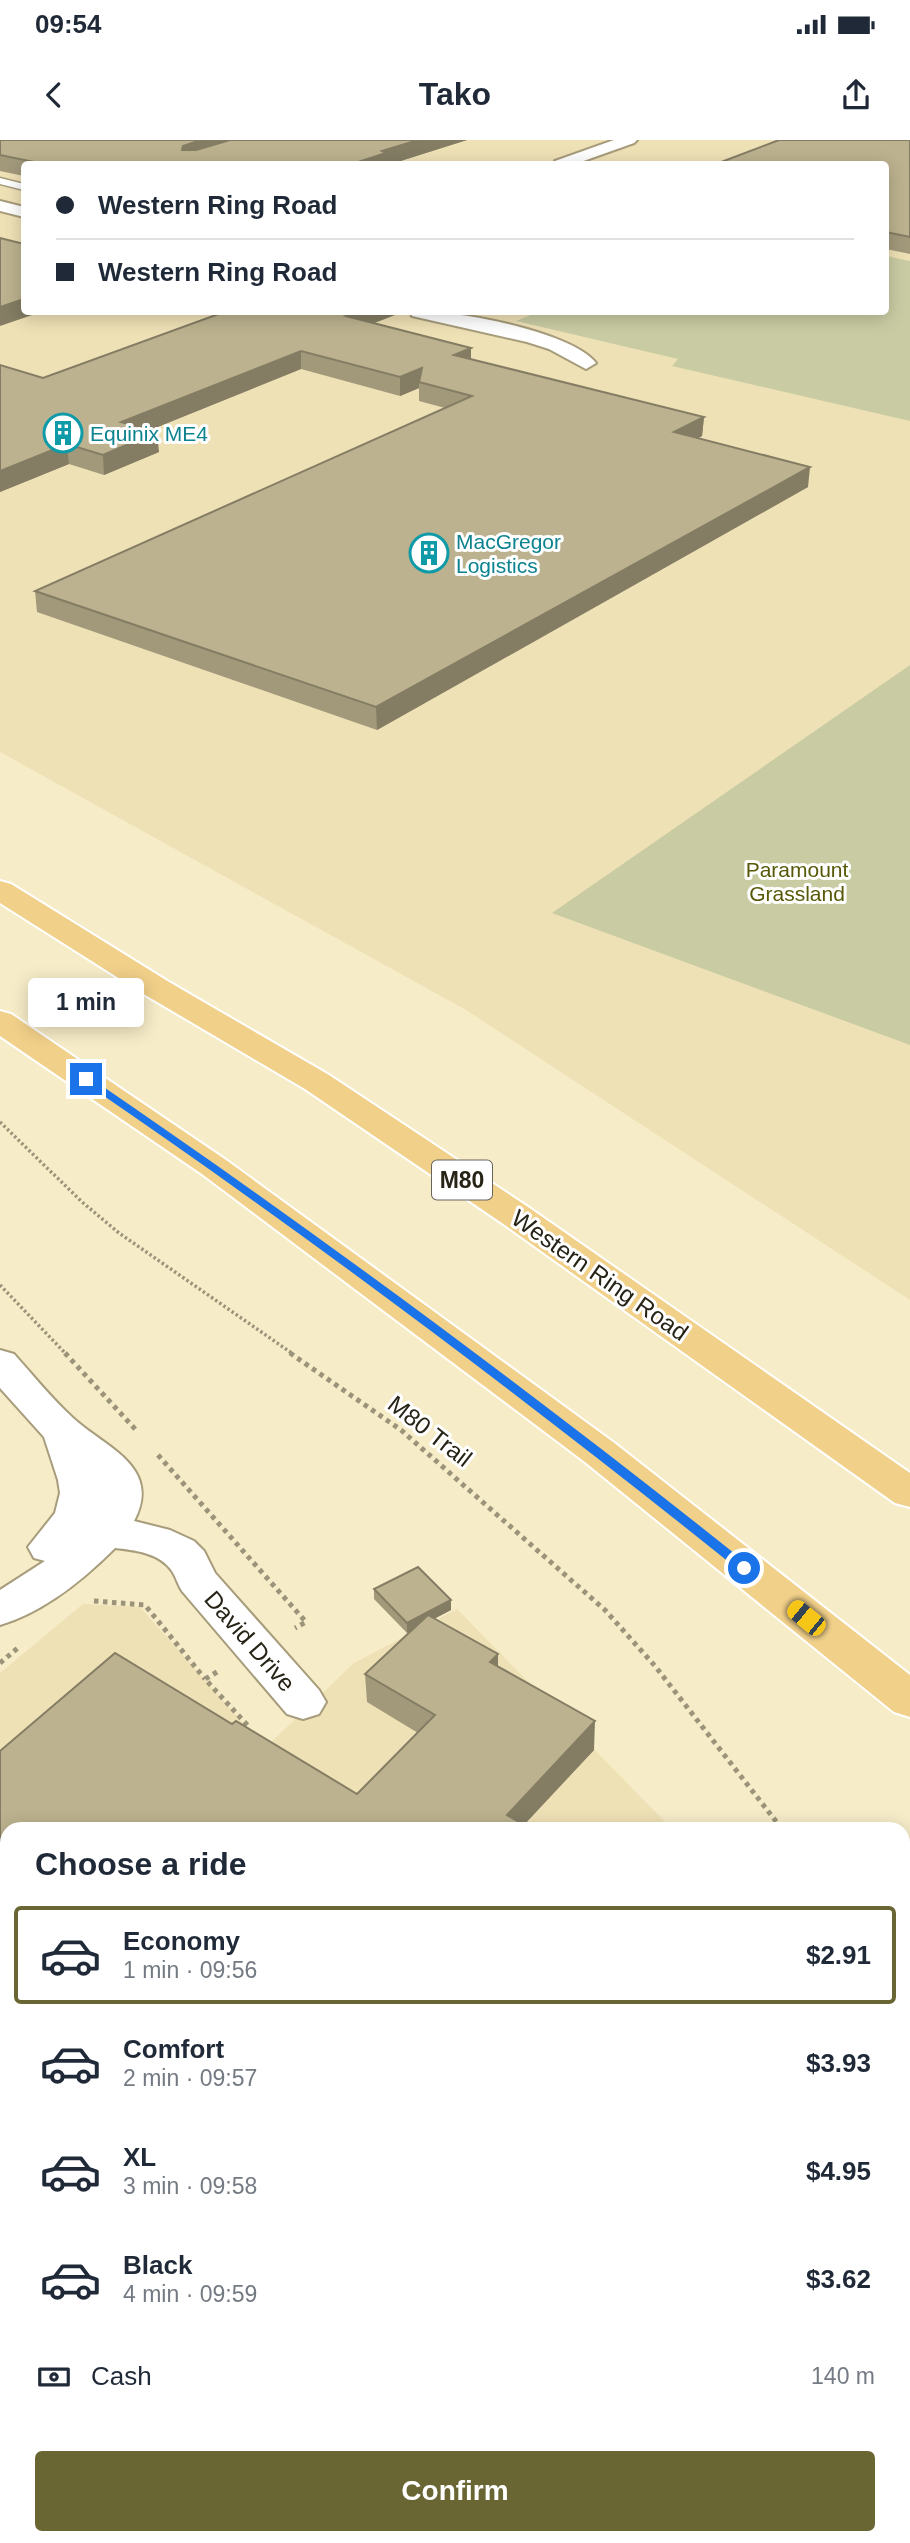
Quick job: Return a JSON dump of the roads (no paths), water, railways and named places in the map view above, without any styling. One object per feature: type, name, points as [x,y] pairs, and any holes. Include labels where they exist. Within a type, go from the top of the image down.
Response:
[{"type":"highway","name":"Western Ring Road","points":[[0,890],[158,989],[317,1082],[515,1215],[910,1493]]},
{"type":"highway","points":[[0,1021],[214,1167],[599,1452],[910,1700]]},
{"type":"street","points":[[570,161],[629,140]]},
{"type":"street","points":[[0,206],[21,211]]},
{"type":"street","points":[[432,315],[567,348],[581,356],[586,363]]},
{"type":"street","points":[[0,1363],[62,1431],[80,1480],[78,1515],[90,1537]]},
{"type":"street","points":[[0,1597],[90,1537]]},
{"type":"street","points":[[14,1624],[32,1593],[90,1537]]},
{"type":"street","name":"David Drive","points":[[90,1537],[125,1562],[159,1568],[197,1580],[303,1702]]},
{"type":"lane","points":[[0,181],[21,186]]},
{"type":"place","name":"Equinix ME4","points":[[63,433]]},
{"type":"place","name":"MacGregor Logistics","points":[[429,553]]},
{"type":"park label","name":"Paramount Grassland","points":[[797,881]]}]
